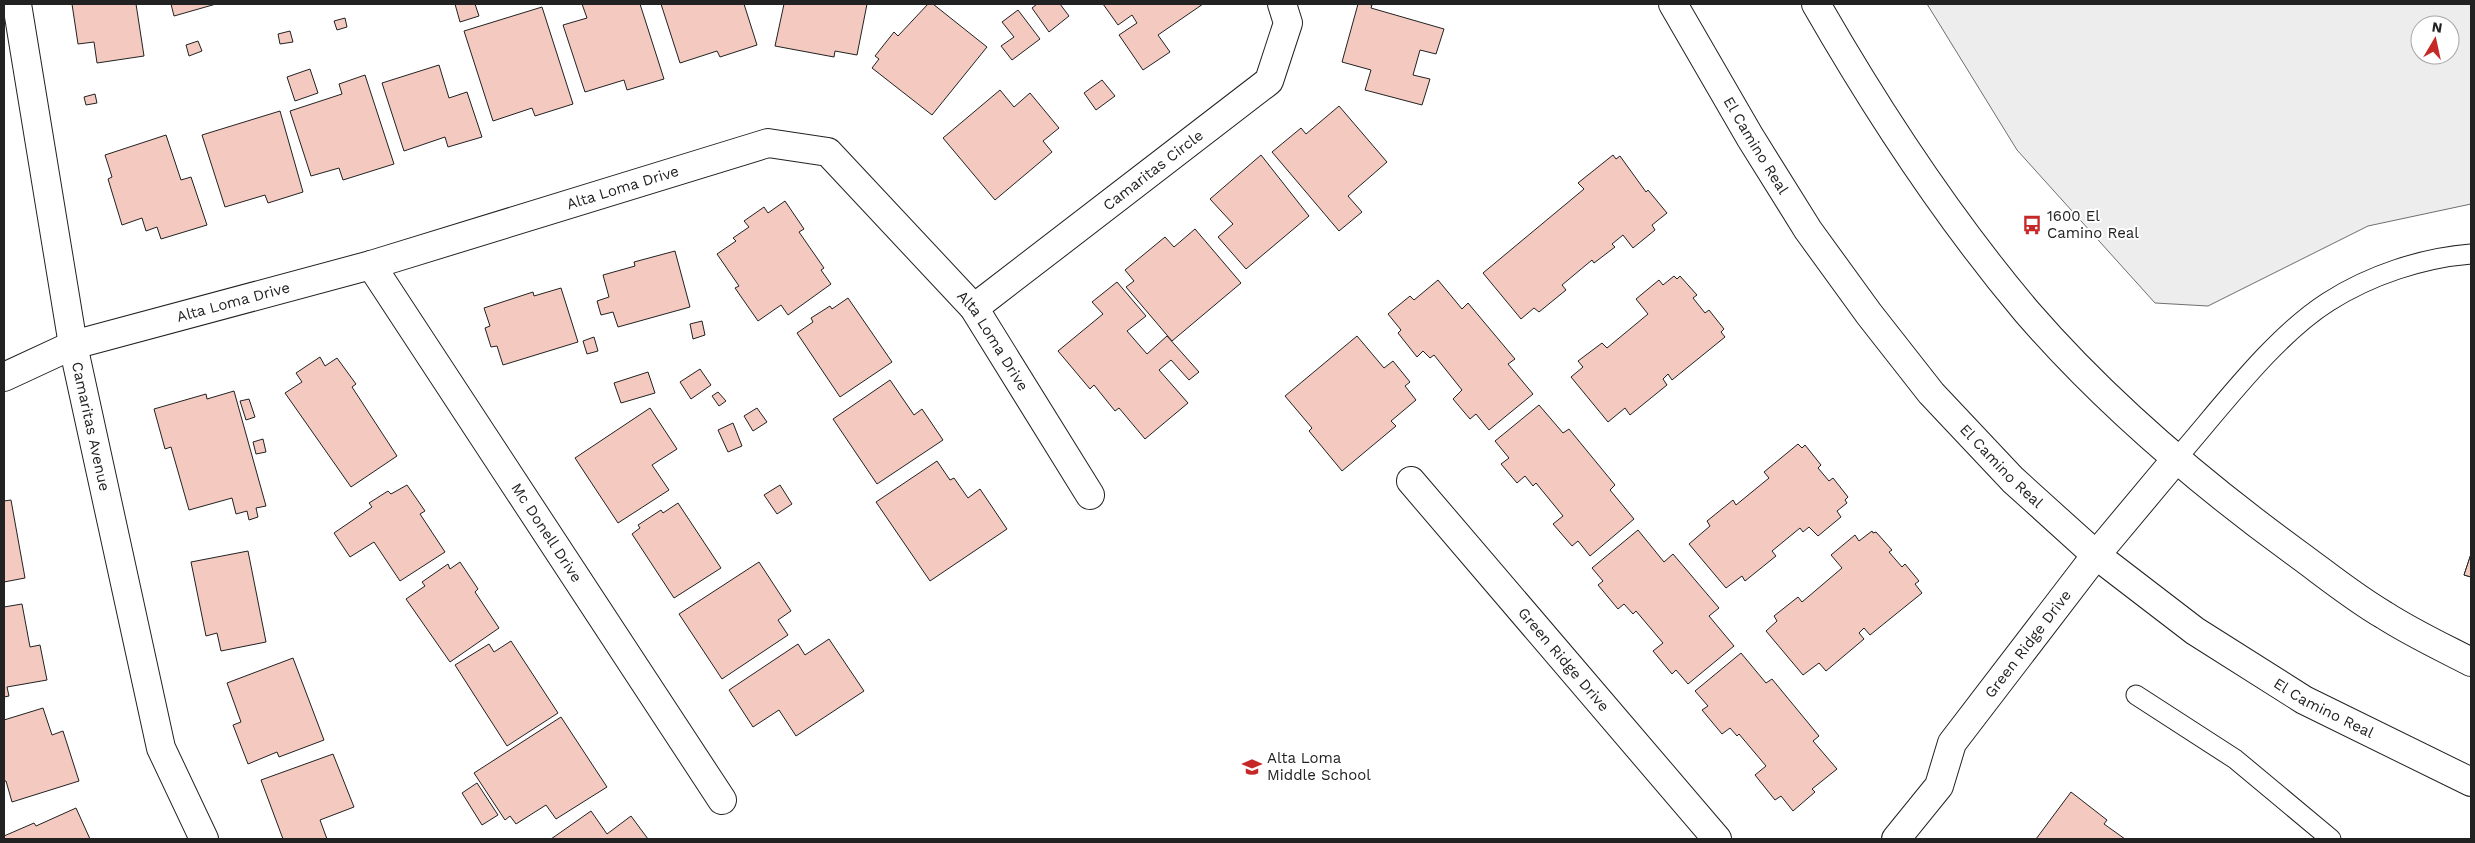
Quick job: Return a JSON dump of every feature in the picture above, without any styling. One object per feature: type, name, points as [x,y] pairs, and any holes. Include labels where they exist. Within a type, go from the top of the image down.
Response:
[{"type":"street","name":"Camaritas Avenue","points":[[17,4],[72,345],[161,748],[204,839]]},
{"type":"street","name":"Camaritas Circle","points":[[974,308],[1269,81],[1288,23],[1282,4]]},
{"type":"street","name":"El Camino Real","points":[[1673,4],[1750,137],[1808,230],[1931,393],[2001,467],[2096,555],[2195,630],[2304,700],[2471,782]]},
{"type":"street","points":[[1816,4],[1859,80],[1906,153],[1964,232],[2028,312],[2098,387],[2177,458],[2262,527],[2385,616],[2471,662]]},
{"type":"street","name":"Alta Loma Drive","points":[[4,377],[72,345],[371,265],[768,142],[828,152],[974,308],[1090,495]]},
{"type":"street","name":"Mc Donell Drive","points":[[371,265],[722,800]]},
{"type":"street","name":"Green Ridge Drive","points":[[1896,839],[1939,786],[1952,743],[2096,555],[2177,458]]},
{"type":"street","name":"Green Ridge Drive","points":[[1410,481],[1717,839]]},
{"type":"lane","points":[[2177,458],[2278,344],[2328,302],[2387,273],[2448,256],[2471,254]]},
{"type":"lane","points":[[2136,695],[2235,760],[2331,839]]},
{"type":"shaded area","points":[[1927,4],[2471,4],[2471,204],[2368,226],[2208,306],[2155,303],[2017,150]]},
{"type":"building","points":[[72,4],[136,4],[144,56],[97,63],[94,42],[78,44]]},
{"type":"building","points":[[171,4],[216,4],[174,16]]},
{"type":"building","points":[[455,4],[475,4],[479,16],[460,22]]},
{"type":"building","points":[[582,4],[640,4],[664,79],[627,90],[624,80],[585,92],[563,25],[587,18]]},
{"type":"building","points":[[661,4],[744,4],[757,45],[720,57],[717,51],[680,63]]},
{"type":"building","points":[[784,4],[867,4],[857,55],[835,51],[834,57],[775,46]]},
{"type":"building","points":[[928,4],[933,4],[987,47],[932,115],[872,68],[879,59],[875,56],[894,32],[898,36]]},
{"type":"building","points":[[1037,4],[1060,4],[1069,16],[1049,32],[1032,8]]},
{"type":"building","points":[[1103,4],[1203,4],[1158,35],[1170,52],[1143,70],[1119,35],[1137,23],[1132,15],[1118,25]]},
{"type":"building","points":[[1358,4],[1372,5],[1371,8],[1444,29],[1436,54],[1420,50],[1413,75],[1430,79],[1422,105],[1365,90],[1371,70],[1342,62]]},
{"type":"building","points":[[542,7],[573,104],[535,116],[532,108],[493,121],[464,31]]},
{"type":"building","points":[[1018,10],[1040,39],[1012,60],[1001,46],[1014,37],[1002,22]]},
{"type":"building","points":[[345,18],[347,27],[337,30],[334,21]]},
{"type":"building","points":[[290,31],[293,42],[280,44],[278,34]]},
{"type":"building","points":[[198,41],[202,51],[189,56],[186,45]]},
{"type":"building","points":[[439,65],[449,98],[467,92],[482,137],[448,147],[445,137],[404,151],[382,83]]},
{"type":"building","points":[[310,69],[318,93],[295,101],[287,77]]},
{"type":"building","points":[[365,75],[394,164],[343,180],[339,168],[311,176],[290,111],[342,94],[339,84]]},
{"type":"building","points":[[1102,80],[1115,96],[1096,110],[1084,93]]},
{"type":"building","points":[[1000,90],[1014,107],[1030,93],[1059,128],[1043,141],[1052,152],[995,200],[943,138]]},
{"type":"building","points":[[95,94],[97,103],[86,105],[84,97]]},
{"type":"building","points":[[1339,106],[1387,162],[1348,196],[1362,212],[1339,231],[1272,152],[1301,128],[1306,134]]},
{"type":"building","points":[[280,111],[303,192],[268,203],[265,195],[225,207],[202,135]]},
{"type":"building","points":[[166,135],[181,180],[191,177],[207,225],[161,239],[157,227],[146,231],[142,218],[122,225],[108,179],[112,177],[105,155]]},
{"type":"building","points":[[1261,155],[1309,216],[1246,269],[1218,237],[1233,224],[1210,199]]},
{"type":"building","points":[[1613,155],[1616,159],[1620,156],[1646,192],[1648,190],[1667,213],[1652,225],[1655,230],[1633,248],[1623,235],[1612,244],[1615,247],[1594,263],[1592,260],[1562,285],[1566,290],[1539,312],[1534,308],[1521,319],[1483,273],[1584,189],[1578,183]]},
{"type":"building","points":[[785,201],[804,229],[799,232],[824,268],[821,270],[831,284],[788,315],[781,305],[758,321],[735,288],[739,286],[717,254],[736,241],[733,238],[749,227],[744,221],[764,207],[768,213]]},
{"type":"building","points":[[1195,229],[1241,283],[1172,341],[1126,287],[1134,281],[1125,270],[1165,237],[1174,247]]},
{"type":"building","points":[[675,251],[690,307],[618,327],[613,312],[601,315],[597,301],[609,297],[603,275],[635,266],[634,262]]},
{"type":"building","points":[[1674,276],[1677,279],[1680,276],[1697,295],[1693,298],[1705,313],[1709,310],[1724,329],[1721,332],[1725,337],[1672,380],[1668,374],[1663,379],[1667,385],[1630,415],[1625,408],[1608,422],[1571,377],[1583,367],[1578,361],[1602,343],[1607,348],[1648,314],[1636,299],[1659,280],[1663,285]]},
{"type":"building","points":[[1438,280],[1462,309],[1468,303],[1515,359],[1508,364],[1533,394],[1489,430],[1476,414],[1470,419],[1453,399],[1462,390],[1434,355],[1430,358],[1423,351],[1417,357],[1398,333],[1401,330],[1388,314],[1410,296],[1414,300]]},
{"type":"building","points":[[1117,282],[1146,316],[1127,331],[1147,354],[1167,336],[1199,372],[1189,380],[1171,360],[1159,370],[1188,403],[1145,439],[1119,408],[1115,411],[1094,385],[1090,389],[1058,351],[1103,314],[1092,302]]},
{"type":"building","points":[[561,288],[578,342],[503,365],[497,346],[491,347],[485,328],[490,326],[484,308],[533,292],[534,296]]},
{"type":"building","points":[[848,298],[892,362],[840,397],[797,333],[813,322],[811,318],[830,306],[832,309]]},
{"type":"building","points":[[702,321],[705,335],[693,339],[690,324]]},
{"type":"building","points":[[1357,336],[1384,368],[1393,361],[1410,382],[1405,386],[1416,400],[1391,421],[1396,426],[1342,471],[1309,431],[1312,428],[1285,396]]},
{"type":"building","points":[[594,337],[598,351],[587,354],[583,341]]},
{"type":"building","points":[[320,357],[325,366],[337,358],[356,384],[352,387],[397,456],[351,487],[285,393],[302,382],[296,373]]},
{"type":"building","points":[[700,369],[711,385],[691,399],[680,382]]},
{"type":"building","points":[[648,372],[655,393],[621,403],[614,383]]},
{"type":"building","points":[[890,380],[914,415],[922,409],[943,440],[877,484],[833,419]]},
{"type":"building","points":[[234,391],[266,506],[256,508],[258,517],[249,520],[247,511],[236,514],[232,498],[189,510],[171,447],[165,449],[154,409],[206,394],[207,399]]},
{"type":"building","points":[[718,392],[726,401],[719,406],[712,396]]},
{"type":"building","points":[[249,399],[255,417],[246,420],[240,401]]},
{"type":"building","points":[[1539,405],[1563,433],[1569,429],[1615,485],[1610,490],[1634,519],[1590,556],[1578,541],[1572,546],[1553,524],[1563,516],[1536,483],[1533,486],[1525,476],[1517,483],[1501,464],[1509,458],[1495,441]]},
{"type":"building","points":[[650,408],[677,449],[652,465],[669,490],[618,523],[575,458]]},
{"type":"building","points":[[757,408],[767,422],[753,431],[744,416]]},
{"type":"building","points":[[733,423],[742,446],[728,452],[718,430]]},
{"type":"building","points":[[263,439],[266,452],[256,454],[253,442]]},
{"type":"building","points":[[1798,444],[1802,448],[1805,445],[1821,465],[1818,468],[1829,481],[1833,478],[1848,497],[1845,500],[1847,503],[1837,511],[1841,517],[1818,536],[1809,527],[1803,532],[1800,528],[1772,551],[1776,556],[1745,581],[1742,576],[1726,588],[1689,544],[1710,526],[1707,521],[1733,500],[1736,505],[1769,478],[1764,472]]},
{"type":"building","points":[[937,461],[950,480],[954,478],[968,498],[980,489],[1007,529],[930,581],[876,502]]},
{"type":"building","points":[[407,485],[425,511],[420,514],[445,552],[400,581],[374,542],[350,557],[334,533],[372,507],[369,503],[388,491],[391,494]]},
{"type":"building","points":[[780,485],[792,504],[777,514],[764,495]]},
{"type":"building","points":[[11,500],[25,578],[4,582],[4,501]]},
{"type":"building","points":[[678,503],[721,568],[674,598],[632,534],[640,528],[638,525],[661,510],[663,513]]},
{"type":"building","points":[[1638,530],[1664,562],[1673,554],[1719,608],[1709,616],[1734,646],[1688,684],[1676,670],[1672,674],[1653,651],[1663,643],[1636,611],[1633,614],[1624,604],[1618,609],[1598,585],[1603,581],[1592,568]]},
{"type":"building","points":[[1872,531],[1873,533],[1876,532],[1892,550],[1889,552],[1902,567],[1905,564],[1919,581],[1915,584],[1922,593],[1870,635],[1864,628],[1859,633],[1864,639],[1826,671],[1819,663],[1803,675],[1766,631],[1777,621],[1774,616],[1798,597],[1802,602],[1842,568],[1831,555],[1855,535],[1859,541]]},
{"type":"building","points":[[248,551],[266,642],[221,651],[217,633],[206,636],[191,562]]},
{"type":"building","points":[[2471,554],[2471,577],[2464,575]]},
{"type":"building","points":[[2471,554],[2471,577],[2464,575]]},
{"type":"building","points":[[460,562],[478,589],[475,592],[499,628],[450,662],[406,599],[425,586],[422,582],[448,564],[450,569]]},
{"type":"building","points":[[759,562],[791,611],[778,620],[788,635],[722,679],[679,614]]},
{"type":"building","points":[[22,604],[30,647],[40,645],[47,680],[7,687],[9,696],[4,697],[4,607]]},
{"type":"building","points":[[829,639],[864,691],[796,736],[779,710],[753,727],[729,690],[798,644],[805,655]]},
{"type":"building","points":[[511,641],[558,713],[507,746],[455,665],[489,644],[494,652]]},
{"type":"building","points":[[1741,653],[1766,683],[1772,679],[1819,736],[1813,741],[1837,769],[1812,789],[1815,792],[1793,811],[1781,796],[1775,800],[1755,775],[1766,766],[1739,734],[1737,736],[1730,728],[1722,734],[1702,710],[1708,706],[1695,691]]},
{"type":"building","points":[[293,658],[324,740],[279,757],[277,752],[248,764],[233,725],[241,722],[227,683]]},
{"type":"building","points":[[43,708],[52,735],[63,731],[79,781],[12,802],[6,781],[4,781],[4,720]]},
{"type":"building","points":[[561,717],[607,787],[556,819],[546,805],[516,824],[510,816],[505,820],[474,773]]},
{"type":"building","points":[[333,754],[354,807],[320,820],[327,839],[283,839],[261,780]]},
{"type":"building","points":[[477,783],[498,815],[482,825],[462,793]]},
{"type":"building","points":[[2071,792],[2107,820],[2104,824],[2125,839],[2036,839]]},
{"type":"building","points":[[76,808],[90,839],[4,839],[4,836],[34,823],[36,826]]},
{"type":"building","points":[[591,811],[607,834],[631,816],[648,839],[551,839]]},
{"type":"place","name":"1600 El Camino Real","points":[[2032,225]]},
{"type":"place","name":"Alta Loma Middle School","points":[[1252,767]]}]
